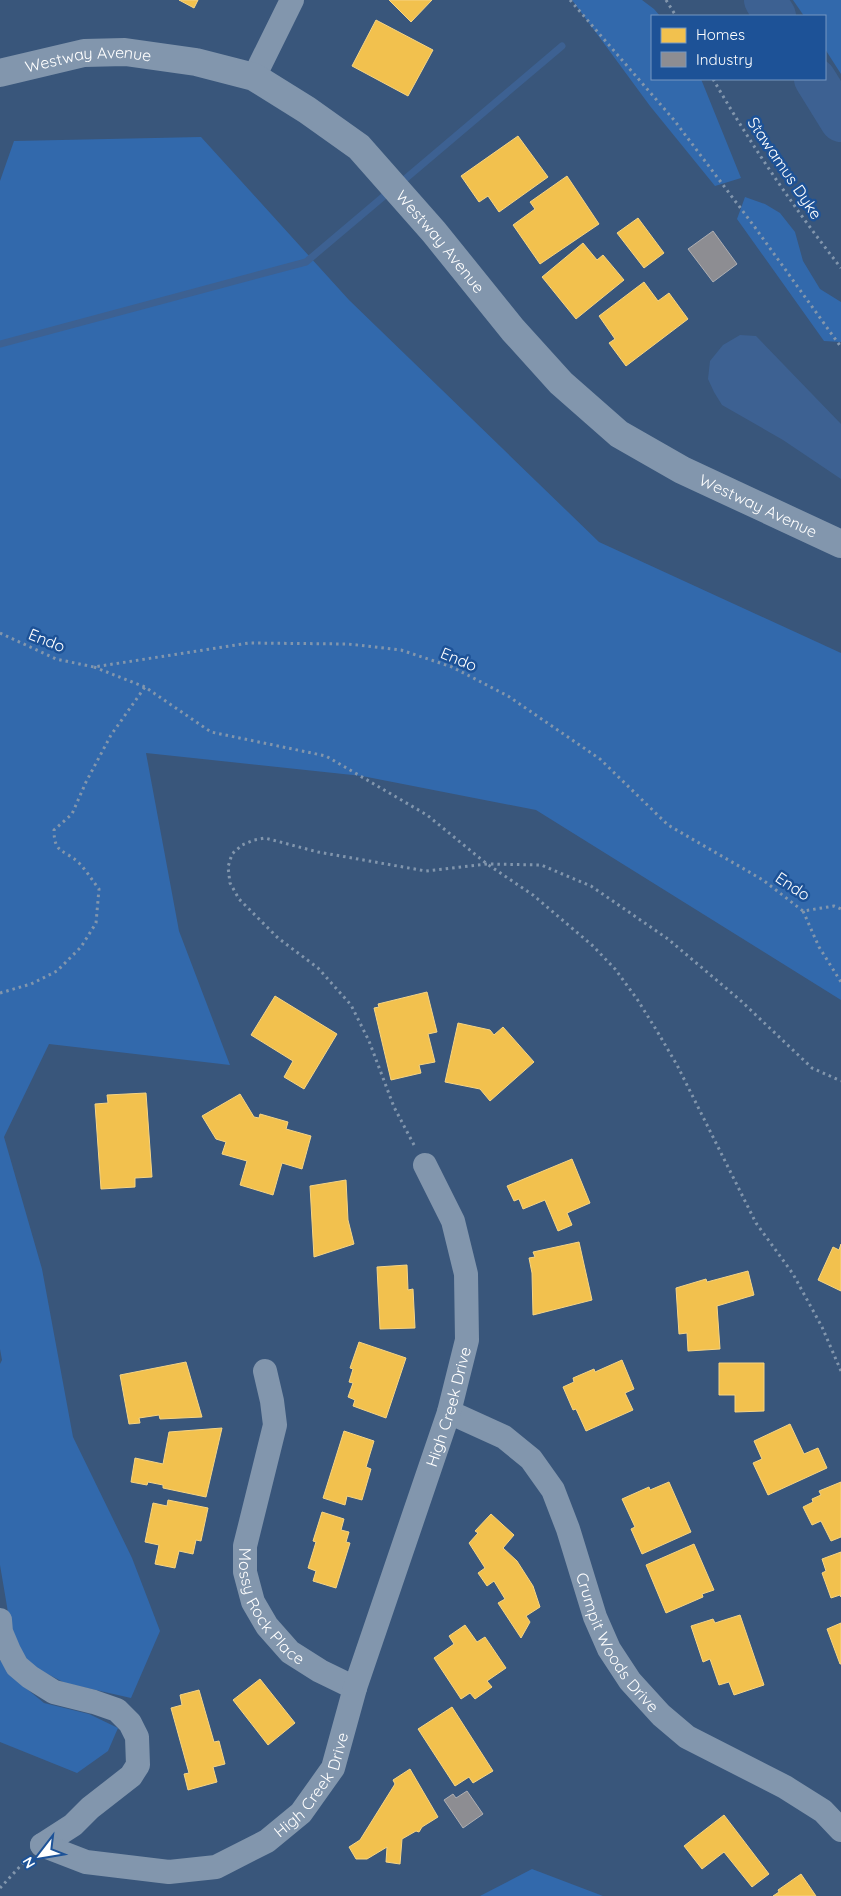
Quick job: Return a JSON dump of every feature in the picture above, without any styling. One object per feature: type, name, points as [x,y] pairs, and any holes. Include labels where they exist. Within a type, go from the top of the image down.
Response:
[{"type":"street","points":[[254,77],[292,0]]},
{"type":"street","name":"Westway Avenue","points":[[0,73],[84,53],[125,52],[196,62],[254,77],[307,110],[359,147],[434,232],[513,330],[561,383],[619,434],[682,470],[841,544]]},
{"type":"street","name":"High Creek Drive","points":[[42,1845],[86,1862],[169,1872],[216,1867],[267,1841],[301,1813],[333,1768],[355,1688],[449,1412],[467,1340],[466,1274],[452,1221],[425,1165]]},
{"type":"street","name":"Mossy Rock Place","points":[[265,1370],[272,1401],[274,1425],[245,1546],[245,1572],[253,1602],[267,1626],[290,1652],[320,1671],[355,1688]]},
{"type":"street","name":"Crumpit Woods Drive","points":[[449,1412],[504,1438],[531,1459],[553,1490],[568,1529],[595,1617],[609,1649],[630,1681],[661,1716],[687,1737],[785,1787],[823,1812],[841,1830]]},
{"type":"street","points":[[0,1620],[8,1651],[18,1666],[30,1677],[54,1692],[117,1710],[130,1723],[137,1737],[138,1765],[131,1776],[90,1808],[73,1825],[42,1845]]},
{"type":"path","points":[[570,0],[674,120],[765,241],[841,347]]},
{"type":"path","points":[[666,0],[675,15]]},
{"type":"path","name":"Stawamus Dyke","points":[[714,80],[743,131],[803,219],[841,268]]},
{"type":"path","name":"Endo","points":[[0,634],[56,659],[94,667],[249,643],[348,644],[401,650],[452,667],[508,696],[600,759],[668,825],[763,880],[803,912],[834,906],[841,909]]},
{"type":"path","points":[[94,667],[145,687],[211,732],[326,756],[426,814],[487,864],[534,895],[558,915],[615,969],[637,999],[677,1065],[756,1223],[793,1274],[822,1327],[841,1371]]},
{"type":"path","points":[[0,993],[31,984],[57,971],[82,946],[96,923],[98,889],[79,862],[62,852],[54,842],[54,830],[72,814],[86,782],[111,735],[145,687]]},
{"type":"path","points":[[425,1165],[394,1107],[369,1041],[351,1005],[318,968],[278,938],[239,899],[230,883],[228,867],[232,854],[242,845],[265,838],[318,852],[426,871],[487,864],[541,865],[591,886],[668,939],[740,1000],[812,1068],[841,1081]]},
{"type":"path","points":[[803,912],[819,947],[841,982]]},
{"type":"path","points":[[0,1888],[42,1845]]},
{"type":"shaded area","points":[[572,0],[642,0],[654,9],[659,15],[651,15],[651,80],[701,80],[741,178],[715,186],[650,106]]},
{"type":"shaded area","points":[[793,0],[841,0],[841,74],[826,51],[826,15],[803,15]]},
{"type":"shaded area","points":[[201,137],[349,300],[599,542],[841,653],[841,1000],[536,810],[362,776],[146,753],[179,931],[230,1065],[49,1044],[4,1137],[42,1269],[73,1437],[132,1558],[160,1631],[131,1698],[65,1683],[30,1665],[12,1636],[0,1565],[0,1364],[2,1360],[0,1349],[0,181],[14,141]]},
{"type":"shaded area","points":[[745,197],[765,204],[780,213],[795,232],[803,261],[820,289],[841,302],[841,342],[824,341],[737,219]]},
{"type":"shaded area","points":[[740,335],[756,336],[841,424],[841,479],[783,440],[722,405],[708,379],[710,361],[723,345]]},
{"type":"shaded area","points":[[0,1660],[16,1680],[44,1703],[89,1714],[118,1728],[108,1751],[77,1773],[0,1742]]},
{"type":"shaded area","points":[[532,1869],[603,1896],[480,1896]]},
{"type":"building: Homes","points":[[179,0],[198,0],[194,8]]},
{"type":"building: Homes","points":[[389,0],[432,0],[411,22]]},
{"type":"building: Homes","points":[[376,20],[433,50],[408,96],[352,66]]},
{"type":"building: Homes","points":[[518,136],[548,177],[499,212],[488,196],[479,202],[461,176]]},
{"type":"building: Homes","points":[[567,176],[599,224],[540,264],[513,225],[535,209],[530,202]]},
{"type":"building: Homes","points":[[638,218],[664,253],[644,268],[617,233]]},
{"type":"building: Homes","points":[[583,243],[597,260],[603,255],[624,280],[576,319],[542,277]]},
{"type":"building: Homes","points":[[644,282],[658,301],[669,293],[688,319],[626,366],[609,343],[615,339],[599,316]]},
{"type":"building: Homes","points":[[427,992],[437,1032],[428,1034],[435,1062],[419,1065],[421,1073],[391,1080],[374,1008],[379,1007],[378,1004]]},
{"type":"building: Homes","points":[[275,996],[337,1034],[304,1089],[284,1077],[293,1061],[251,1035]]},
{"type":"building: Homes","points":[[458,1023],[490,1030],[494,1035],[503,1027],[534,1062],[490,1101],[480,1089],[445,1082]]},
{"type":"building: Homes","points":[[146,1093],[152,1177],[135,1178],[135,1187],[101,1189],[95,1104],[108,1103],[107,1095]]},
{"type":"building: Homes","points":[[240,1094],[254,1117],[259,1118],[260,1114],[288,1122],[286,1129],[311,1136],[302,1169],[282,1163],[273,1195],[240,1185],[247,1161],[222,1154],[226,1142],[216,1139],[202,1116]]},
{"type":"building: Homes","points":[[572,1159],[590,1203],[567,1213],[572,1225],[558,1231],[545,1200],[523,1209],[519,1199],[514,1201],[507,1186]]},
{"type":"building: Homes","points":[[346,1180],[348,1220],[354,1244],[314,1257],[310,1186]]},
{"type":"building: Homes","points":[[579,1242],[592,1300],[533,1315],[532,1273],[529,1258],[535,1257],[533,1252]]},
{"type":"building: Homes","points":[[841,1244],[841,1291],[818,1280],[833,1247],[839,1250]]},
{"type":"building: Homes","points":[[407,1265],[408,1290],[413,1289],[415,1328],[380,1329],[377,1267]]},
{"type":"building: Homes","points":[[748,1271],[754,1295],[717,1306],[720,1349],[688,1351],[687,1333],[679,1334],[676,1288],[706,1279],[707,1282]]},
{"type":"building: Homes","points":[[359,1342],[406,1358],[386,1418],[353,1406],[355,1400],[348,1397],[353,1383],[349,1382],[353,1369],[350,1368]]},
{"type":"building: Homes","points":[[622,1360],[634,1389],[625,1393],[633,1410],[586,1431],[576,1409],[573,1410],[563,1387],[574,1382],[573,1378],[594,1369],[595,1372]]},
{"type":"building: Homes","points":[[186,1362],[202,1417],[160,1419],[159,1415],[139,1418],[140,1423],[129,1424],[120,1375]]},
{"type":"building: Homes","points":[[719,1363],[764,1363],[764,1411],[735,1412],[735,1395],[719,1395]]},
{"type":"building: Homes","points":[[790,1424],[804,1454],[818,1448],[827,1468],[768,1495],[753,1463],[762,1459],[754,1441]]},
{"type":"building: Homes","points":[[222,1428],[206,1497],[163,1488],[163,1485],[148,1482],[147,1485],[131,1482],[135,1458],[163,1464],[169,1432]]},
{"type":"building: Homes","points":[[344,1431],[374,1441],[366,1467],[371,1469],[362,1500],[347,1496],[345,1505],[323,1498]]},
{"type":"building: Homes","points":[[669,1482],[691,1532],[642,1554],[631,1529],[635,1527],[622,1499],[649,1487],[650,1490]]},
{"type":"building: Homes","points":[[841,1482],[841,1537],[831,1541],[821,1521],[812,1525],[803,1507],[813,1502],[812,1499],[821,1495],[819,1491]]},
{"type":"building: Homes","points":[[168,1500],[208,1508],[201,1541],[196,1540],[193,1554],[179,1551],[175,1568],[155,1564],[159,1545],[145,1542],[153,1503],[167,1506]]},
{"type":"building: Homes","points":[[322,1512],[344,1519],[341,1530],[349,1532],[346,1542],[350,1543],[336,1588],[313,1581],[316,1571],[308,1568],[316,1542],[313,1541]]},
{"type":"building: Homes","points":[[491,1514],[514,1535],[503,1548],[517,1561],[533,1586],[540,1607],[526,1616],[530,1622],[521,1638],[498,1603],[505,1599],[494,1581],[487,1586],[478,1573],[485,1568],[469,1543],[478,1533],[475,1531]]},
{"type":"building: Homes","points":[[694,1544],[714,1590],[702,1594],[703,1597],[666,1613],[646,1565]]},
{"type":"building: Homes","points":[[841,1552],[841,1597],[840,1595],[831,1598],[822,1573],[826,1571],[822,1559]]},
{"type":"building: Homes","points":[[740,1615],[764,1685],[734,1695],[729,1682],[719,1685],[710,1659],[703,1662],[691,1626],[713,1619],[715,1623]]},
{"type":"building: Homes","points":[[841,1623],[841,1664],[840,1664],[827,1629]]},
{"type":"building: Homes","points":[[465,1625],[477,1642],[485,1637],[506,1668],[487,1681],[492,1687],[475,1699],[470,1693],[461,1699],[434,1658],[454,1644],[449,1636]]},
{"type":"building: Homes","points":[[260,1679],[295,1723],[268,1745],[233,1700]]},
{"type":"building: Homes","points":[[199,1690],[214,1742],[219,1741],[225,1764],[213,1767],[217,1782],[188,1790],[184,1774],[189,1773],[171,1708],[182,1705],[180,1695]]},
{"type":"building: Homes","points":[[452,1707],[493,1771],[473,1783],[469,1777],[455,1786],[418,1729]]},
{"type":"building: Homes","points":[[410,1769],[438,1817],[422,1827],[419,1832],[416,1831],[402,1839],[400,1864],[386,1862],[387,1847],[367,1859],[356,1859],[349,1847],[360,1840],[395,1784],[393,1780]]},
{"type":"building: Homes","points":[[724,1815],[769,1874],[752,1887],[724,1852],[702,1869],[684,1846]]},
{"type":"building: Homes","points":[[801,1874],[816,1896],[773,1896],[779,1892],[778,1890]]},
{"type":"building: Industry","points":[[713,231],[737,264],[713,282],[688,249]]},
{"type":"building: Industry","points":[[467,1791],[483,1814],[463,1828],[444,1800],[453,1794],[456,1798]]},
{"type":"waterway","points":[[765,0],[774,15]]},
{"type":"waterway","points":[[398,185],[562,46]]},
{"type":"waterway","points":[[816,80],[841,121]]},
{"type":"waterway","points":[[0,344],[306,262],[390,191]]}]
